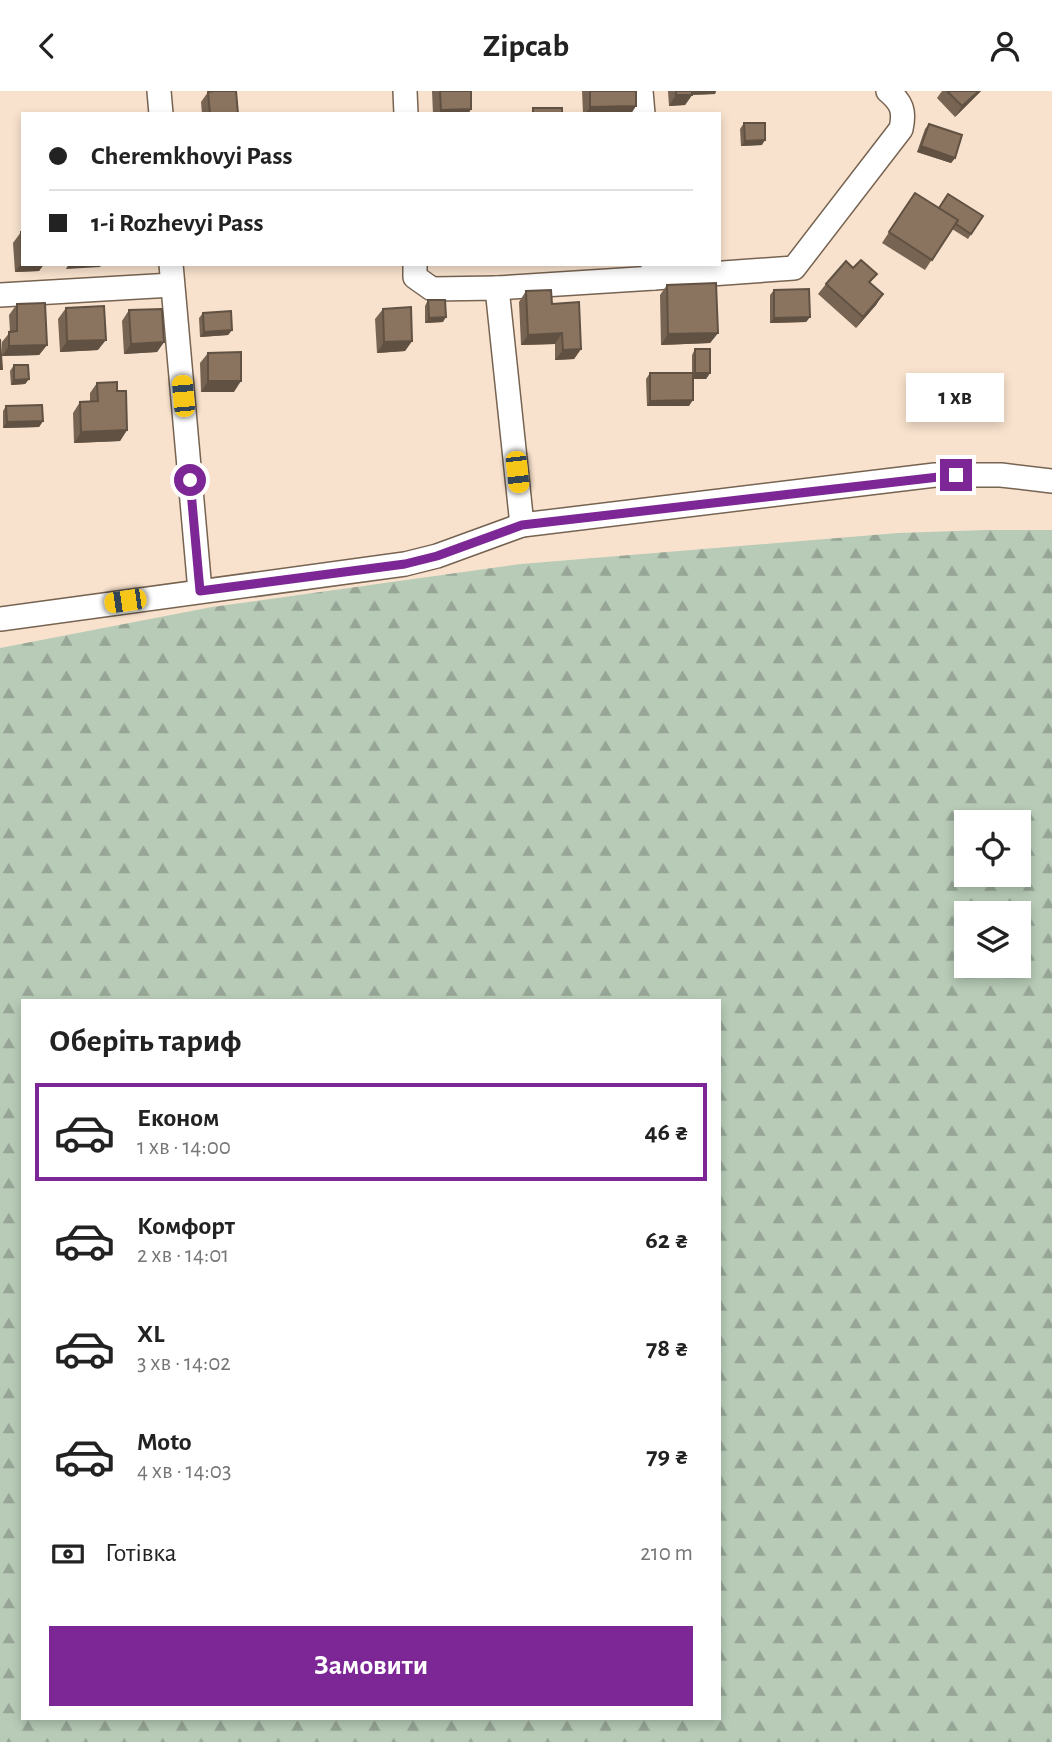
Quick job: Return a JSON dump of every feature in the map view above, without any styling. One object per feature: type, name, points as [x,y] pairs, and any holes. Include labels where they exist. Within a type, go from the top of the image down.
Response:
[{"type":"street","points":[[159,91],[161,112]]},
{"type":"street","points":[[405,91],[406,112]]},
{"type":"street","points":[[641,91],[643,112]]},
{"type":"street","points":[[415,266],[415,277],[432,289],[497,288],[653,271],[794,268],[901,129],[905,114],[899,101],[888,91]]},
{"type":"street","points":[[0,295],[172,275],[200,591]]},
{"type":"street","points":[[497,288],[522,525]]},
{"type":"street","points":[[0,619],[405,564],[437,556],[522,525],[935,475],[1001,475],[1052,481]]},
{"type":"green space","points":[[1052,530],[1052,1742],[0,1742],[0,648],[212,607],[521,564],[898,533]]},
{"type":"building","points":[[236,91],[238,112],[210,112],[208,92]]},
{"type":"building","points":[[440,91],[471,91],[471,109],[441,110]]},
{"type":"building","points":[[590,91],[636,91],[636,106],[590,107]]},
{"type":"building","points":[[676,91],[692,91],[692,95],[676,95]]},
{"type":"building","points":[[947,91],[979,91],[962,106]]},
{"type":"building","points":[[533,108],[562,108],[562,112],[533,112]]},
{"type":"building","points":[[744,123],[765,123],[765,140],[745,141]]},
{"type":"building","points":[[929,124],[962,135],[955,158],[921,146]]},
{"type":"building","points":[[915,193],[958,220],[932,260],[889,232]]},
{"type":"building","points":[[948,194],[983,216],[971,234],[956,224],[958,220],[939,208]]},
{"type":"building","points":[[861,260],[877,274],[869,282],[883,294],[863,317],[826,284],[846,261],[853,268]]},
{"type":"building","points":[[716,283],[718,333],[668,334],[667,285]]},
{"type":"building","points":[[809,289],[810,317],[774,318],[774,290]]},
{"type":"building","points":[[551,290],[552,304],[579,302],[581,349],[563,350],[562,333],[528,335],[526,291]]},
{"type":"building","points":[[428,300],[445,300],[446,317],[429,318]]},
{"type":"building","points":[[45,303],[47,345],[9,346],[9,332],[17,331],[17,304]]},
{"type":"building","points":[[104,306],[106,340],[67,341],[66,308]]},
{"type":"building","points":[[411,307],[412,341],[384,342],[383,309]]},
{"type":"building","points":[[162,309],[164,342],[131,344],[129,310]]},
{"type":"building","points":[[231,311],[232,330],[204,332],[203,313]]},
{"type":"building","points":[[695,349],[710,349],[710,373],[695,373]]},
{"type":"building","points":[[241,352],[241,381],[208,381],[208,353]]},
{"type":"building","points":[[14,365],[28,365],[29,379],[14,380]]},
{"type":"building","points":[[650,373],[693,373],[693,400],[650,401]]},
{"type":"building","points":[[117,382],[117,391],[126,391],[127,430],[81,432],[80,402],[98,401],[97,383]]},
{"type":"building","points":[[42,405],[43,421],[7,422],[6,406]]},
{"type":"route","points":[[190,480],[200,591],[405,564],[437,556],[522,525],[935,475],[956,475]]}]
